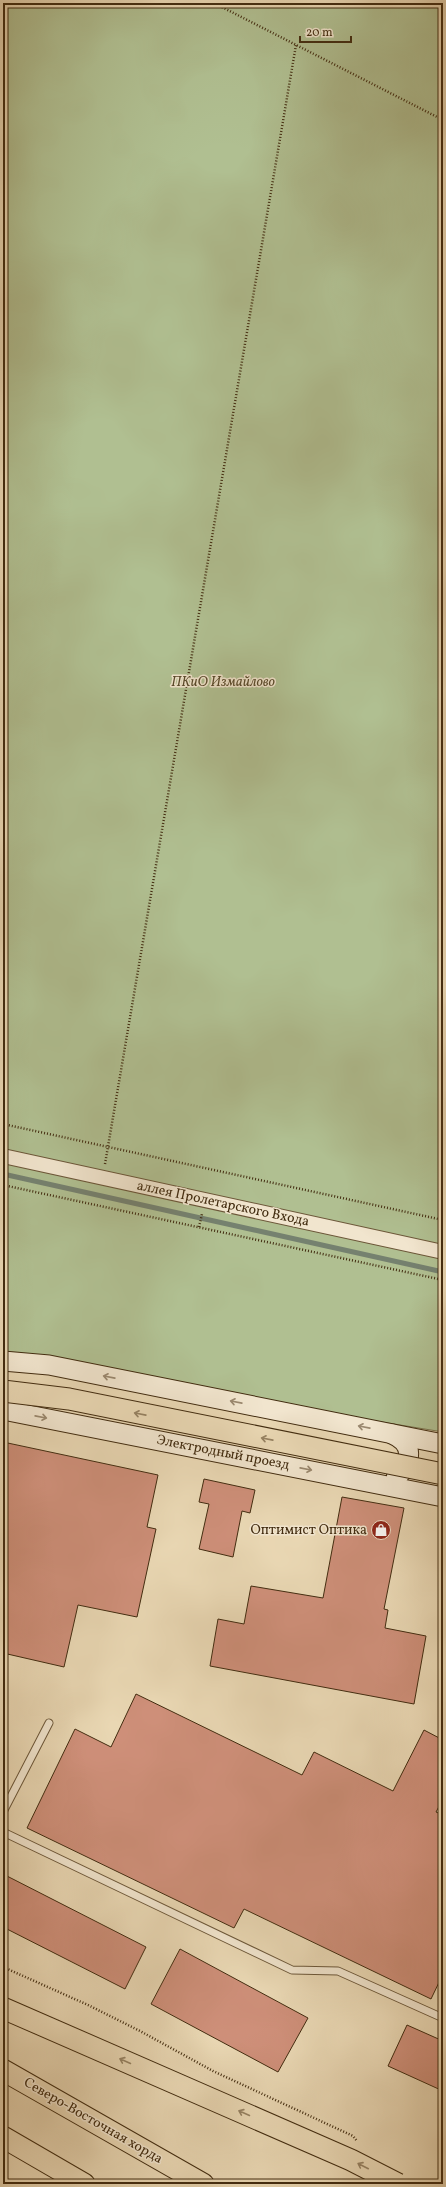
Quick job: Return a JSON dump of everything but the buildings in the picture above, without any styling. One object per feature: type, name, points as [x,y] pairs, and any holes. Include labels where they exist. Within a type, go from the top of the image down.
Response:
[{"type":"main road","points":[[3,1391],[69,1399],[443,1474]]},
{"type":"main road","points":[[3,2008],[351,2160],[398,2184]]},
{"type":"main road","name":"Северо-Восточная хорда","points":[[3,2070],[203,2184]]},
{"type":"main road","points":[[7,2139],[61,2184]]},
{"type":"main road","points":[[7,2139],[84,2184]]},
{"type":"street","name":"аллея Пролетарского Входа","points":[[3,1156],[443,1252]]},
{"type":"street","points":[[3,1361],[49,1365],[443,1444]]},
{"type":"street","name":"Электродный проезд","points":[[3,1410],[443,1497]]},
{"type":"street","points":[[382,1484],[395,1479],[403,1471],[409,1452],[406,1443],[388,1432]]},
{"type":"lane","points":[[3,1812],[49,1723]]},
{"type":"lane","points":[[3,1832],[292,1970],[338,1972],[443,2018]]},
{"type":"path","points":[[214,3],[443,120]]},
{"type":"path","points":[[103,1178],[296,45]]},
{"type":"path","points":[[3,1124],[443,1220]]},
{"type":"path","points":[[3,1185],[443,1280]]},
{"type":"path","points":[[199,1227],[202,1215]]},
{"type":"path","points":[[3,1967],[121,2021],[213,2071],[353,2136],[358,2142]]},
{"type":"green space","name":"ПКиО Измайлово","points":[[3,3],[443,3],[443,1432],[3,1360]]},
{"type":"waterway","points":[[3,1174],[443,1272]]},
{"type":"place","name":"Оптимист Оптика","points":[[381,1530]]}]
